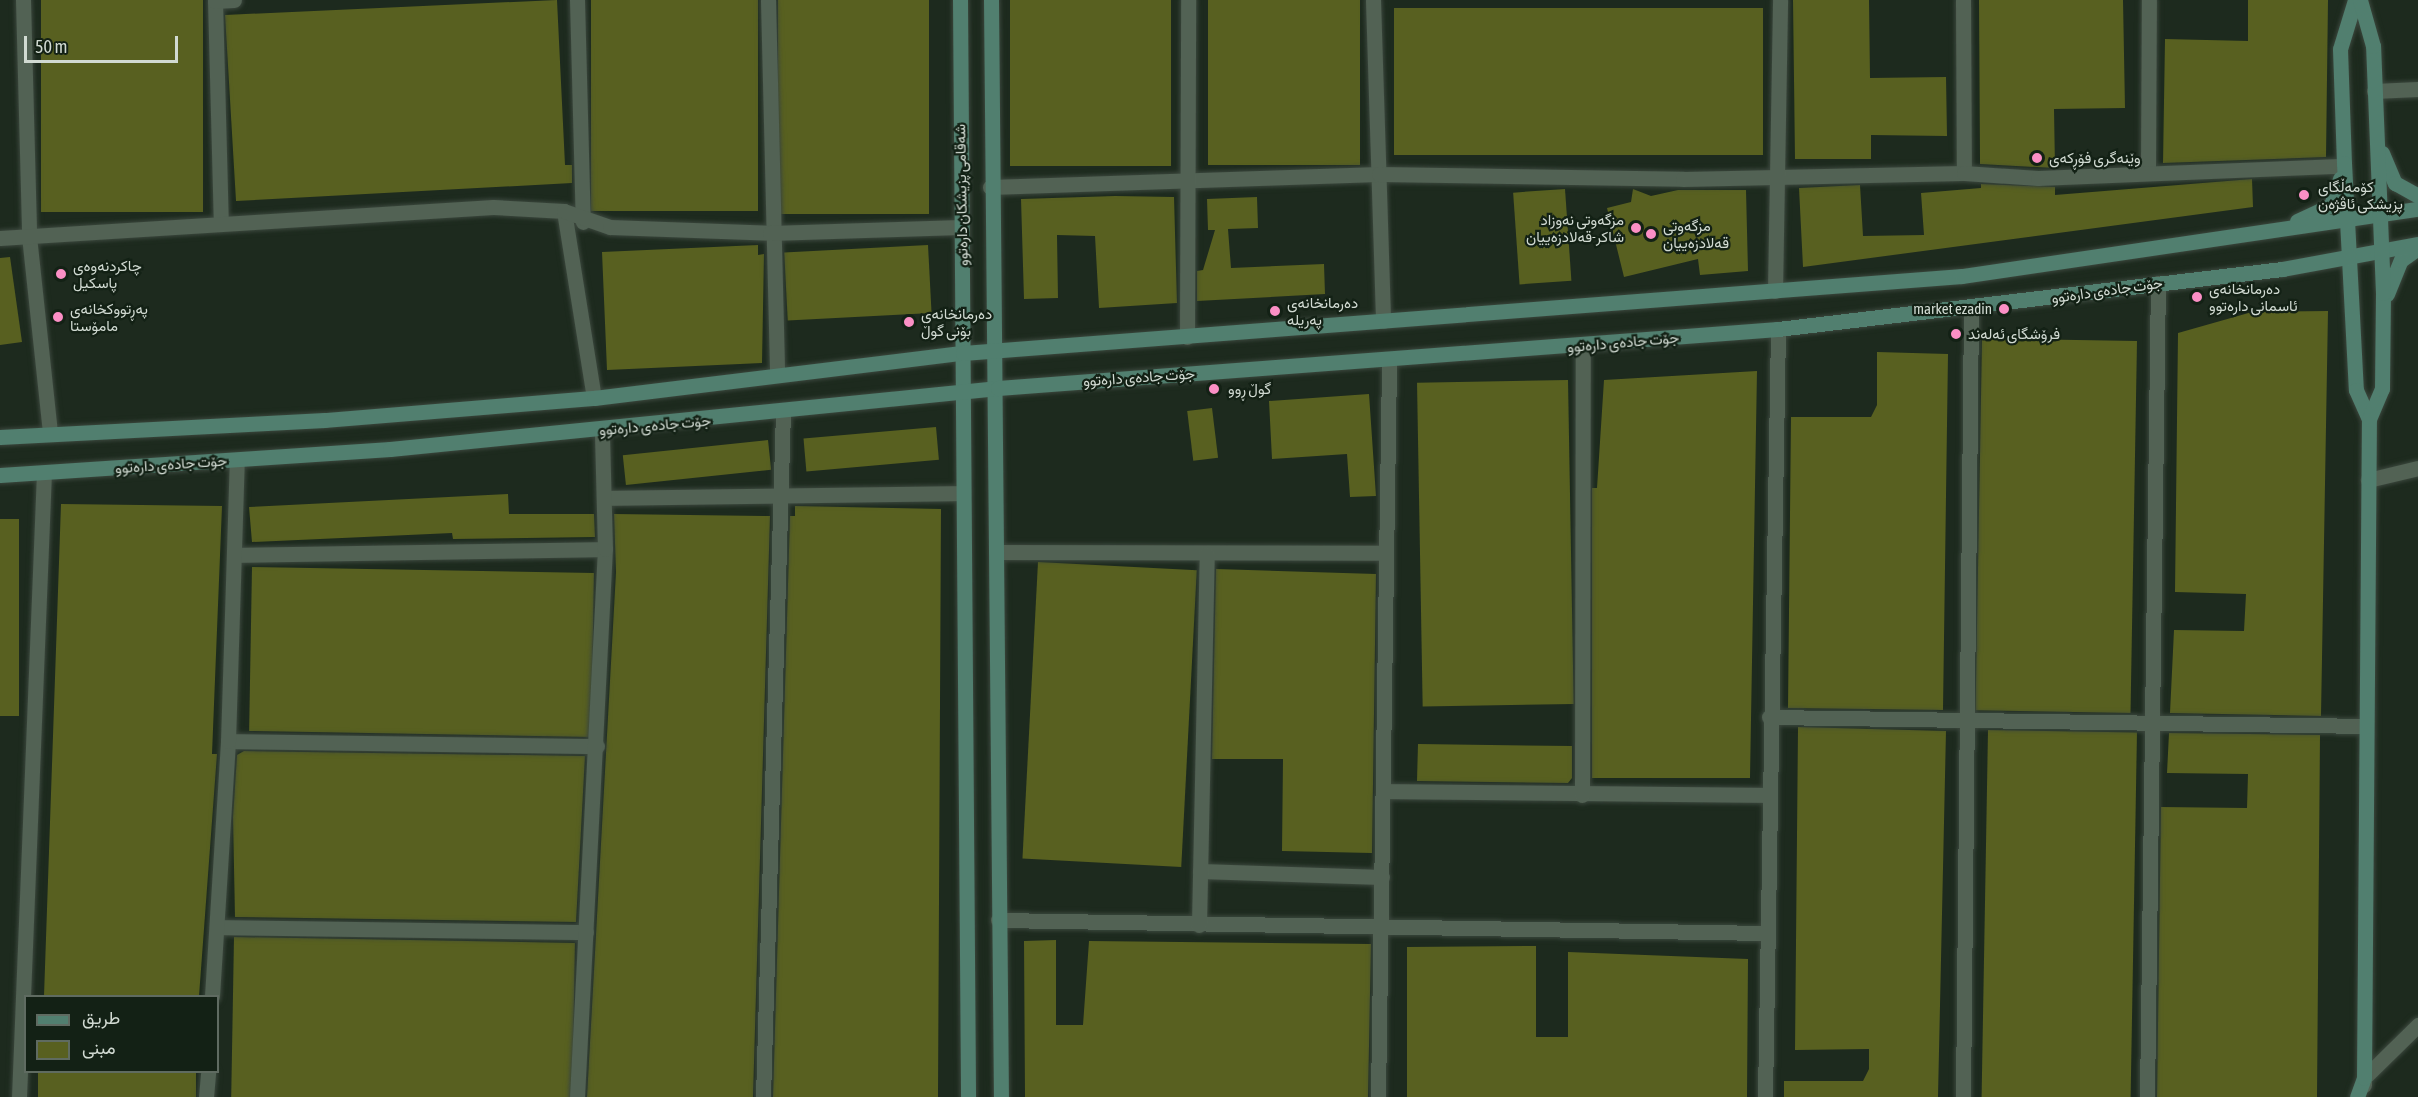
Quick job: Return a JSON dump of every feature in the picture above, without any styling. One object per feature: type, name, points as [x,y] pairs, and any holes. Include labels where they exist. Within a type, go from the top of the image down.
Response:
[{"type":"main road","name":"شەقامی پزیشکان دارەتوو","points":[[960,0],[968,1097]]},
{"type":"main road","name":"شەقامی پزیشکان دارەتوو","points":[[991,0],[990,188],[994,351],[998,388],[996,552],[1001,1097]]},
{"type":"main road","points":[[2355,0],[2340,49],[2356,390],[2369,419]]},
{"type":"main road","points":[[2357,1097],[2364,1078],[2369,419],[2382,389],[2383,312],[2373,46],[2360,0]]},
{"type":"main road","points":[[2376,120],[2390,176],[2418,196]]},
{"type":"main road","points":[[2242,236],[2326,209],[2339,192],[2343,122]]},
{"type":"main road","points":[[0,437],[325,420],[594,398],[963,353],[1962,276],[2380,218],[2418,209]]},
{"type":"main road","name":"جۆت جادەی دارەتوو","points":[[0,475],[237,460],[602,430],[783,413],[998,388],[1778,329],[1971,309],[2158,283],[2282,269],[2418,244]]},
{"type":"main road","points":[[2383,312],[2398,265],[2418,248]]},
{"type":"main road","points":[[2282,269],[2334,269],[2344,281],[2352,310]]},
{"type":"street","points":[[23,0],[28,236],[50,434]]},
{"type":"street","points":[[221,222],[215,0],[234,0]]},
{"type":"street","points":[[577,0],[583,222]]},
{"type":"street","points":[[768,0],[770,233],[777,374]]},
{"type":"street","points":[[1187,337],[1190,184],[1188,0]]},
{"type":"street","points":[[1373,0],[1383,321]]},
{"type":"street","points":[[1775,291],[1779,178],[1780,0]]},
{"type":"street","points":[[1963,0],[1964,173]]},
{"type":"street","points":[[2148,0],[2148,170]]},
{"type":"street","points":[[2374,91],[2418,89]]},
{"type":"street","points":[[990,188],[1190,184],[1378,174],[1779,178],[1964,173],[2038,178],[2148,170],[2340,166]]},
{"type":"street","points":[[0,238],[221,222],[493,207],[564,211],[583,222],[770,233],[962,227]]},
{"type":"street","points":[[564,211],[594,398]]},
{"type":"street","points":[[2147,1097],[2156,720],[2158,283]]},
{"type":"street","points":[[1962,1097],[1970,719],[1971,309]]},
{"type":"street","points":[[1765,1097],[1769,717],[1778,329]]},
{"type":"street","points":[[1582,795],[1583,345]]},
{"type":"street","points":[[1378,1097],[1389,360]]},
{"type":"street","points":[[763,1097],[777,493],[783,413]]},
{"type":"street","points":[[576,1097],[597,746],[605,549],[602,430]]},
{"type":"street","points":[[212,995],[228,741],[236,555],[237,460]]},
{"type":"street","points":[[2368,480],[2418,468]]},
{"type":"street","points":[[19,1097],[44,473]]},
{"type":"street","points":[[604,498],[777,493],[963,494]]},
{"type":"street","points":[[236,555],[605,549]]},
{"type":"street","points":[[996,552],[1207,554],[1386,552]]},
{"type":"street","points":[[1199,925],[1207,554]]},
{"type":"street","points":[[1769,717],[2156,720],[2366,726]]},
{"type":"street","points":[[228,741],[597,746]]},
{"type":"street","points":[[1383,791],[1582,795],[1768,795]]},
{"type":"street","points":[[1200,871],[1382,877]]},
{"type":"street","points":[[998,920],[1199,925],[1381,924],[1767,933]]},
{"type":"street","points":[[217,927],[586,932]]},
{"type":"street","points":[[2365,1097],[2364,1078],[2418,1024]]},
{"type":"street","points":[[206,1097],[208,1073]]},
{"type":"building","points":[[41,0],[203,0],[203,212],[41,212]]},
{"type":"building","points":[[557,0],[565,165],[572,165],[572,183],[236,201],[225,15]]},
{"type":"building","points":[[591,0],[758,0],[758,211],[591,211]]},
{"type":"building","points":[[778,0],[929,0],[929,214],[778,214]]},
{"type":"building","points":[[1010,0],[1171,0],[1171,166],[1010,166]]},
{"type":"building","points":[[1208,0],[1360,0],[1360,165],[1208,165]]},
{"type":"building","points":[[1793,0],[1869,0],[1870,78],[1946,77],[1947,136],[1871,135],[1871,159],[1795,159]]},
{"type":"building","points":[[1979,0],[2123,0],[2125,108],[2054,109],[2055,168],[1980,164]]},
{"type":"building","points":[[2248,0],[2328,0],[2326,157],[2163,163],[2165,39],[2248,41]]},
{"type":"building","points":[[1394,8],[1763,8],[1763,155],[1394,155]]},
{"type":"building","points":[[2252,179],[2253,207],[1803,267],[1799,188],[1860,185],[1863,236],[1924,235],[1921,193],[1981,188],[1981,184],[2055,187],[2055,195]]},
{"type":"building","points":[[1565,189],[1571,281],[1520,284],[1513,193]]},
{"type":"building","points":[[1633,189],[1651,196],[1678,190],[1746,190],[1748,271],[1700,275],[1698,259],[1624,277],[1607,208],[1631,202]]},
{"type":"building","points":[[1174,197],[1177,303],[1099,308],[1095,236],[1057,235],[1058,298],[1024,299],[1021,199]]},
{"type":"building","points":[[1257,197],[1258,228],[1228,229],[1231,268],[1324,264],[1325,294],[1197,301],[1197,271],[1203,270],[1215,230],[1208,230],[1207,199]]},
{"type":"building","points":[[758,245],[758,255],[764,254],[762,363],[607,370],[602,252]]},
{"type":"building","points":[[928,245],[932,313],[788,320],[784,253]]},
{"type":"building","points":[[10,257],[22,342],[0,345],[0,258]]},
{"type":"building","points":[[2328,311],[2321,716],[2170,713],[2174,630],[2244,631],[2246,594],[2175,592],[2178,333],[2252,312]]},
{"type":"building","points":[[1982,338],[2137,341],[2131,713],[1976,710]]},
{"type":"building","points":[[1877,352],[1948,354],[1943,710],[1788,708],[1791,417],[1871,417],[1877,405]]},
{"type":"building","points":[[1757,371],[1750,778],[1592,778],[1592,488],[1597,488],[1604,380]]},
{"type":"building","points":[[1568,380],[1574,704],[1423,707],[1417,383]]},
{"type":"building","points":[[1369,394],[1376,496],[1350,497],[1347,454],[1272,459],[1269,401]]},
{"type":"building","points":[[1212,408],[1218,458],[1193,461],[1187,411]]},
{"type":"building","points":[[936,427],[939,460],[806,471],[804,439]]},
{"type":"building","points":[[768,440],[771,470],[626,485],[623,455]]},
{"type":"building","points":[[508,494],[509,514],[594,514],[595,537],[453,539],[452,533],[252,542],[249,507]]},
{"type":"building","points":[[61,504],[222,506],[212,754],[217,754],[199,995],[44,995]]},
{"type":"building","points":[[795,506],[941,509],[938,1097],[773,1097],[790,516],[795,516]]},
{"type":"building","points":[[614,514],[770,516],[753,1097],[587,1097],[616,572]]},
{"type":"building","points":[[0,519],[19,519],[19,716],[0,716]]},
{"type":"building","points":[[1038,562],[1197,570],[1181,867],[1022,859]]},
{"type":"building","points":[[252,567],[594,573],[591,737],[249,731]]},
{"type":"building","points":[[1216,569],[1376,574],[1372,853],[1282,851],[1283,759],[1212,759]]},
{"type":"building","points":[[1798,727],[1946,731],[1938,1097],[1784,1097],[1784,1081],[1863,1081],[1869,1069],[1869,1049],[1795,1050]]},
{"type":"building","points":[[1988,730],[2137,733],[2131,1097],[1982,1097]]},
{"type":"building","points":[[2169,733],[2320,735],[2317,1097],[2157,1097],[2161,807],[2247,808],[2248,774],[2167,773]]},
{"type":"building","points":[[1418,744],[1572,746],[1572,778],[1568,783],[1417,781]]},
{"type":"building","points":[[244,751],[585,756],[576,922],[235,917],[233,817],[237,755]]},
{"type":"building","points":[[234,937],[575,943],[572,1097],[231,1097]]},
{"type":"building","points":[[1056,940],[1056,1025],[1083,1025],[1089,941],[1371,944],[1368,1097],[1025,1097],[1024,941]]},
{"type":"building","points":[[1536,946],[1536,1037],[1568,1037],[1568,952],[1748,959],[1747,1097],[1407,1097],[1407,947]]},
{"type":"building","points":[[38,1073],[196,1073],[196,1097],[38,1097]]},
{"type":"place","name":"وێنەگری فۆڕکەی","points":[[2037,158]]},
{"type":"place","name":"کۆمەڵگای پزیشکی ئاڤژەن","points":[[2304,195]]},
{"type":"place","name":"مزگەوتی نەوزاد شاکر-قەلادزەییان","points":[[1636,228]]},
{"type":"place","name":"مزگەوتی قەلادزەییان","points":[[1651,234]]},
{"type":"place","name":"چاکردنەوەی پاسکیل","points":[[61,274]]},
{"type":"place","name":"دەرمانخانەی ئاسمانی دارەتوو","points":[[2197,297]]},
{"type":"place","name":"market ezadin","points":[[2004,309]]},
{"type":"place","name":"دەرمانخانەی پەریلە","points":[[1275,311]]},
{"type":"place","name":"پەڕتووکخانەی مامۆستا","points":[[58,317]]},
{"type":"place","name":"دەرمانخانەی بۆنی گوڵ","points":[[909,322]]},
{"type":"place","name":"فرۆشگای ئەلەند","points":[[1956,334]]},
{"type":"place","name":"گوڵ ڕوو","points":[[1214,389]]}]
